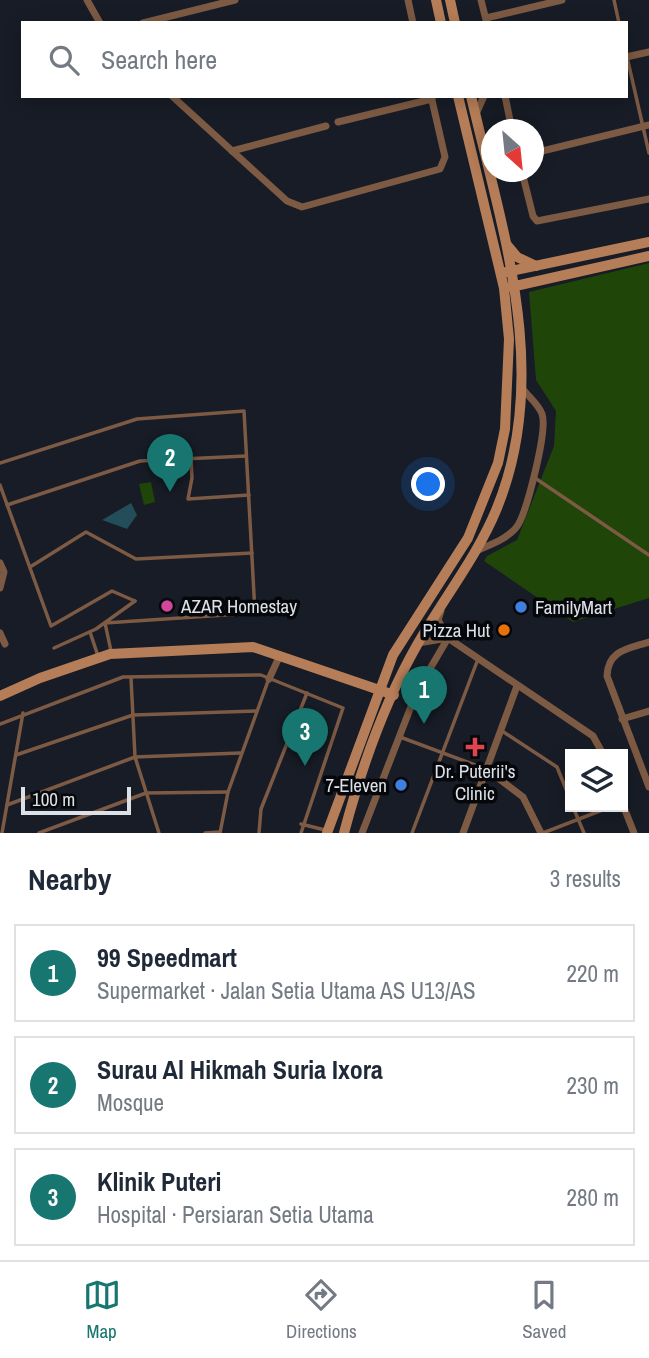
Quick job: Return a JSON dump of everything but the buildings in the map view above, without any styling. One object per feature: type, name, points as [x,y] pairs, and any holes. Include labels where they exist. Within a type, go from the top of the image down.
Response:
[{"type":"street","points":[[87,0],[99,21]]},
{"type":"street","points":[[151,21],[235,0]]},
{"type":"street","points":[[408,0],[413,21]]},
{"type":"street","points":[[436,0],[441,21]]},
{"type":"street","points":[[450,0],[455,21]]},
{"type":"street","points":[[481,0],[486,20],[562,0]]},
{"type":"street","points":[[628,57],[649,52]]},
{"type":"street","points":[[174,98],[287,201],[296,206],[309,206],[440,169],[445,158],[431,98]]},
{"type":"street","points":[[338,122],[427,98]]},
{"type":"street","points":[[328,832],[393,655],[468,538],[498,463],[509,384],[509,339],[504,288],[458,98]]},
{"type":"street","points":[[344,833],[358,783],[394,695],[418,643],[476,551],[507,479],[522,388],[515,287],[472,98]]},
{"type":"street","points":[[476,115],[483,98]]},
{"type":"street","points":[[505,98],[510,119]]},
{"type":"street","points":[[232,151],[326,125]]},
{"type":"street","points":[[544,151],[646,126]]},
{"type":"street","points":[[524,182],[533,216],[537,221],[649,199]]},
{"type":"street","points":[[505,241],[517,257],[536,266]]},
{"type":"street","points":[[500,273],[649,242]]},
{"type":"street","points":[[504,288],[649,256]]},
{"type":"street","points":[[476,551],[504,537],[518,525],[533,476],[544,422],[538,408],[522,388]]},
{"type":"street","points":[[0,563],[4,572],[0,588]]},
{"type":"street","points":[[445,598],[438,620],[448,638],[593,736],[600,749]]},
{"type":"street","points":[[0,633],[5,644]]},
{"type":"street","points":[[418,643],[448,638]]},
{"type":"street","points":[[362,833],[426,672],[448,638]]},
{"type":"street","points":[[649,642],[617,652],[607,666],[607,676],[622,719],[649,785]]},
{"type":"street","points":[[0,696],[112,654],[253,648],[394,695]]},
{"type":"street","points":[[269,679],[280,655]]},
{"type":"street","points":[[463,833],[516,686]]},
{"type":"street","points":[[622,719],[649,711]]},
{"type":"street","points":[[486,769],[523,797],[542,833]]},
{"type":"street","points":[[626,812],[634,833]]},
{"type":"lane","points":[[614,0],[619,21]]},
{"type":"lane","points":[[628,64],[646,126],[649,153]]},
{"type":"lane","points":[[0,463],[137,419],[244,411],[255,613],[105,623]]},
{"type":"lane","points":[[7,505],[140,461],[246,456]]},
{"type":"lane","points":[[191,459],[192,478],[188,486],[188,499],[248,495]]},
{"type":"lane","points":[[533,476],[649,555]]},
{"type":"lane","points":[[0,485],[51,626],[112,591],[135,601],[90,632],[54,648]]},
{"type":"lane","points":[[30,567],[86,532],[136,558],[252,553]]},
{"type":"lane","points":[[105,623],[112,654]]},
{"type":"lane","points":[[90,632],[98,658]]},
{"type":"lane","points":[[412,833],[478,659]]},
{"type":"lane","points":[[0,724],[23,713],[131,677],[252,674],[307,692],[340,705],[344,711],[301,824],[300,833]]},
{"type":"lane","points":[[131,677],[135,757],[159,833]]},
{"type":"lane","points":[[205,833],[220,833],[228,792],[240,753],[269,679]]},
{"type":"lane","points":[[259,833],[261,809],[307,692]]},
{"type":"lane","points":[[16,755],[132,715],[256,711]]},
{"type":"lane","points":[[2,833],[23,713]]},
{"type":"lane","points":[[500,730],[557,767],[565,787]]},
{"type":"lane","points":[[400,737],[486,769]]},
{"type":"lane","points":[[8,805],[135,757],[240,753]]},
{"type":"lane","points":[[39,833],[146,793],[228,792]]},
{"type":"lane","points":[[575,812],[584,833]]},
{"type":"lane","points":[[542,833],[597,812]]},
{"type":"lane","points":[[301,824],[328,832]]},
{"type":"green space","points":[[649,263],[649,598],[573,622],[484,561],[487,556],[517,540],[554,446],[556,411],[536,380],[529,292]]},
{"type":"green space","points":[[151,482],[155,502],[144,505],[139,484]]},
{"type":"water","points":[[131,503],[137,515],[127,529],[102,520]]},
{"type":"place","name":"Surau Al Hikmah Suria Ixora","points":[[170,492]]},
{"type":"place","name":"AZAR Homestay","points":[[167,606]]},
{"type":"place","name":"FamilyMart","points":[[521,607]]},
{"type":"place","name":"Pizza Hut","points":[[504,630]]},
{"type":"place","name":"99 Speedmart","points":[[424,724]]},
{"type":"place","name":"Dr. Puterii's Clinic","points":[[475,747]]},
{"type":"place","name":"Klinik Puteri","points":[[305,766]]},
{"type":"place","name":"7-Eleven","points":[[401,785]]}]
